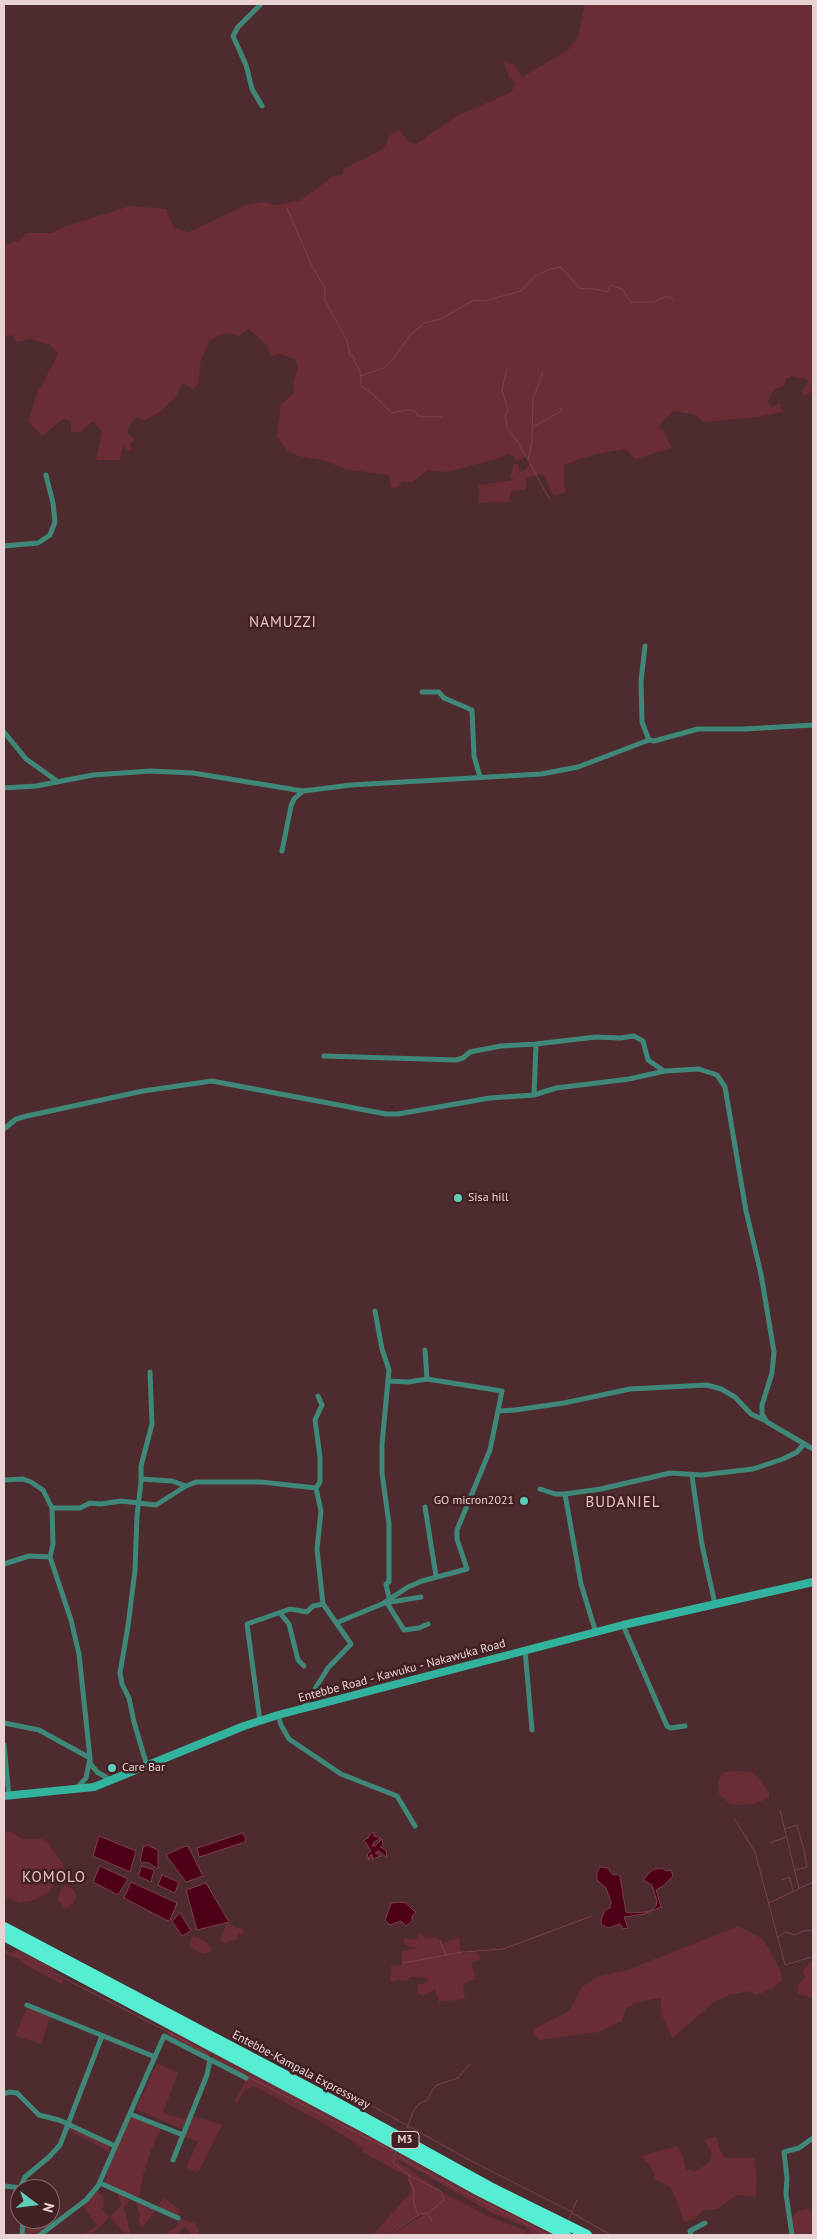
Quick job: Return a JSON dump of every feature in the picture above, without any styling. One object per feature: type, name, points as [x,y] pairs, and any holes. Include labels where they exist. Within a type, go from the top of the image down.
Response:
[{"type":"highway","name":"Entebbe-Kampala Expressway","points":[[4,1927],[399,2136],[490,2187],[587,2235]]},
{"type":"highway","name":"Entebbe-Kampala Expressway","points":[[4,1936],[306,2096],[475,2189],[566,2235]]},
{"type":"main road","name":"Entebbe Road - Kawuku - Nakawuka Road","points":[[6,1796],[94,1787],[278,1715],[624,1625],[813,1582]]},
{"type":"street","points":[[261,4],[238,27],[233,36],[246,65],[252,89],[262,106]]},
{"type":"street","points":[[4,546],[38,543],[50,534],[55,522],[53,503],[46,475]]},
{"type":"street","points":[[645,646],[642,656],[642,722],[649,740]]},
{"type":"street","points":[[422,692],[439,692],[444,698],[472,710],[474,756],[480,777]]},
{"type":"street","points":[[4,788],[36,786],[93,775],[171,772],[303,790],[351,785],[541,774],[565,770],[608,757],[649,740],[654,741],[698,729],[745,729],[813,725]]},
{"type":"street","points":[[4,732],[26,760],[57,781]]},
{"type":"street","points":[[282,851],[291,806],[294,799],[303,790]]},
{"type":"street","points":[[324,1056],[456,1060],[472,1051],[501,1046],[596,1037],[620,1038],[634,1036],[643,1042],[648,1060],[665,1071]]},
{"type":"street","points":[[534,1095],[536,1044]]},
{"type":"street","points":[[4,1129],[16,1119],[27,1116],[143,1092],[212,1081],[386,1114],[398,1114],[490,1098],[534,1095],[556,1088],[629,1079],[665,1071],[690,1069],[718,1075],[725,1087],[746,1211],[761,1274],[774,1352],[772,1373],[762,1405],[764,1420]]},
{"type":"street","points":[[375,1311],[382,1349],[389,1370],[383,1419],[382,1454],[382,1473],[389,1524],[389,1582],[386,1584],[386,1602],[404,1630],[419,1628],[428,1624]]},
{"type":"street","points":[[424,1350],[427,1378]]},
{"type":"street","points":[[147,1766],[129,1698],[122,1684],[120,1673],[132,1597],[141,1466],[152,1424],[150,1372]]},
{"type":"street","points":[[336,1624],[386,1602],[408,1587],[436,1576],[467,1569],[457,1539],[457,1530],[490,1450],[500,1411],[502,1391],[427,1378],[408,1382],[388,1381]]},
{"type":"street","points":[[500,1411],[564,1403],[630,1389],[707,1385],[721,1389],[735,1397],[751,1414],[813,1449]]},
{"type":"street","points":[[303,1708],[328,1668],[351,1647],[350,1642],[323,1604],[317,1549],[320,1511],[316,1488],[320,1482],[320,1457],[315,1420],[322,1405],[318,1396]]},
{"type":"street","points":[[540,1489],[555,1494],[565,1494],[601,1489],[670,1473],[692,1476],[753,1469],[783,1459],[797,1452],[804,1444]]},
{"type":"street","points":[[692,1476],[702,1545],[716,1604]]},
{"type":"street","points":[[141,1479],[172,1481],[186,1486]]},
{"type":"street","points":[[4,1480],[30,1482],[43,1490],[52,1508],[53,1544],[50,1556],[71,1620],[79,1654],[90,1763],[97,1772],[113,1781]]},
{"type":"street","points":[[52,1508],[80,1508],[90,1503],[102,1504],[121,1501],[159,1505],[186,1486],[196,1482],[261,1482],[316,1488]]},
{"type":"street","points":[[565,1494],[580,1584],[596,1633]]},
{"type":"street","points":[[425,1507],[436,1576]]},
{"type":"street","points":[[4,1564],[29,1556],[50,1556]]},
{"type":"street","points":[[386,1602],[421,1597]]},
{"type":"street","points":[[260,1721],[246,1626],[249,1622],[290,1610],[307,1612],[314,1606],[323,1604]]},
{"type":"street","points":[[280,1613],[290,1624],[298,1660],[304,1666]]},
{"type":"street","points":[[624,1625],[667,1726],[670,1728],[685,1726]]},
{"type":"street","points":[[525,1650],[532,1730]]},
{"type":"street","points":[[278,1715],[289,1739],[341,1774],[397,1796],[415,1826]]},
{"type":"street","points":[[4,1722],[39,1730],[90,1758]]},
{"type":"street","points":[[4,1745],[6,1796]]},
{"type":"street","points":[[76,1789],[86,1778],[90,1758]]},
{"type":"street","points":[[26,2006],[155,2057]]},
{"type":"street","points":[[40,2235],[86,2200],[100,2183],[166,2035],[246,2078]]},
{"type":"street","points":[[24,2179],[57,2149],[69,2124],[102,2036]]},
{"type":"street","points":[[173,2160],[207,2075],[210,2060]]},
{"type":"street","points":[[4,2094],[9,2092],[17,2093],[37,2114],[69,2124],[115,2146]]},
{"type":"street","points":[[130,2114],[183,2135]]},
{"type":"street","points":[[792,2235],[786,2194],[787,2178],[784,2152],[798,2148],[813,2138]]},
{"type":"street","points":[[100,2183],[178,2218]]},
{"type":"street","points":[[691,2235],[690,2231],[704,2223]]},
{"type":"shaded area","points":[[585,4],[813,4],[813,391],[803,396],[802,390],[808,383],[807,379],[793,376],[786,379],[784,386],[774,390],[770,395],[768,402],[771,407],[781,403],[780,407],[784,411],[757,417],[704,422],[695,415],[673,411],[658,426],[664,432],[672,448],[635,459],[626,449],[595,454],[564,465],[565,492],[554,496],[543,474],[526,478],[526,490],[511,491],[509,502],[478,503],[479,485],[514,480],[510,477],[514,464],[518,464],[519,470],[522,472],[531,463],[527,456],[516,461],[514,456],[508,454],[447,472],[427,470],[413,482],[402,482],[398,487],[391,488],[389,475],[343,469],[327,461],[298,456],[287,450],[277,437],[281,405],[294,393],[293,383],[298,367],[296,360],[280,354],[271,356],[266,345],[249,329],[239,336],[226,333],[210,340],[201,360],[198,384],[193,389],[183,383],[174,399],[160,412],[145,420],[136,418],[129,426],[127,433],[134,439],[130,445],[132,449],[129,452],[123,446],[120,460],[96,460],[102,431],[93,421],[80,432],[71,432],[71,421],[63,419],[42,436],[28,421],[36,396],[58,354],[50,345],[31,339],[16,342],[12,335],[4,337],[4,245],[20,240],[26,233],[52,233],[66,226],[130,206],[166,209],[174,228],[189,232],[246,205],[263,202],[277,205],[301,200],[333,176],[342,175],[344,169],[386,147],[388,137],[399,129],[408,141],[416,144],[455,117],[511,92],[516,83],[509,78],[503,61],[514,64],[522,77],[568,50],[578,36]]},
{"type":"shaded area","points":[[723,1772],[753,1772],[769,1792],[769,1798],[754,1804],[730,1804],[719,1794],[718,1782]]},
{"type":"shaded area","points":[[9,1831],[23,1839],[42,1839],[50,1845],[64,1866],[50,1891],[36,1900],[19,1903],[4,1896],[4,1833]]},
{"type":"shaded area","points":[[374,1832],[374,1836],[381,1838],[374,1842],[372,1846],[375,1846],[382,1839],[383,1845],[380,1847],[386,1850],[387,1858],[379,1851],[375,1853],[381,1856],[372,1859],[373,1856],[371,1854],[369,1860],[367,1854],[371,1851],[364,1840]]},
{"type":"shaded area","points":[[243,1833],[246,1839],[245,1842],[199,1857],[197,1848]]},
{"type":"shaded area","points":[[99,1836],[136,1851],[130,1872],[93,1856]]},
{"type":"shaded area","points":[[147,1845],[158,1850],[158,1869],[149,1863],[140,1862],[143,1848]]},
{"type":"shaded area","points":[[188,1846],[203,1876],[186,1882],[166,1855]]},
{"type":"shaded area","points":[[100,1866],[128,1879],[118,1895],[93,1882]]},
{"type":"shaded area","points":[[142,1866],[154,1870],[151,1882],[138,1876]]},
{"type":"shaded area","points":[[600,1867],[608,1868],[613,1875],[617,1874],[620,1877],[626,1912],[630,1913],[645,1912],[652,1910],[656,1906],[657,1901],[652,1885],[643,1880],[652,1870],[661,1868],[667,1871],[671,1870],[673,1876],[656,1890],[661,1907],[644,1914],[624,1917],[628,1928],[623,1929],[620,1924],[608,1928],[602,1925],[601,1920],[605,1910],[610,1908],[611,1902],[606,1888],[597,1880],[597,1872]]},
{"type":"shaded area","points":[[162,1875],[179,1882],[175,1893],[158,1885]]},
{"type":"shaded area","points":[[131,1882],[177,1903],[170,1920],[168,1921],[124,1898]]},
{"type":"shaded area","points":[[206,1883],[229,1922],[197,1930],[186,1890]]},
{"type":"shaded area","points":[[65,1885],[74,1890],[77,1897],[74,1903],[65,1910],[58,1900],[60,1891]]},
{"type":"shaded area","points":[[391,1903],[406,1903],[416,1913],[412,1916],[412,1921],[406,1926],[401,1921],[390,1925],[385,1920]]},
{"type":"shaded area","points":[[180,1913],[191,1931],[182,1936],[172,1921]]},
{"type":"shaded area","points":[[227,1922],[237,1928],[241,1928],[245,1932],[242,1935],[238,1934],[236,1940],[223,1943],[221,1939]]},
{"type":"shaded area","points":[[738,1926],[763,1939],[781,1971],[782,1980],[772,1989],[756,1995],[750,1991],[728,1995],[713,2003],[672,2038],[661,2013],[661,1998],[642,2001],[626,2008],[622,2021],[599,2032],[539,2040],[532,2030],[569,2011],[582,1987],[596,1977],[627,1970]]},
{"type":"shaded area","points":[[421,1933],[426,1938],[436,1937],[442,1944],[459,1937],[461,1954],[474,1952],[481,1956],[479,1960],[471,1962],[476,1979],[465,1983],[463,1988],[465,1999],[439,2002],[435,1989],[424,1996],[418,1993],[418,1984],[424,1984],[428,1980],[427,1978],[410,1977],[408,1981],[390,1982],[391,1966],[402,1965],[402,1951],[416,1948],[405,1945],[403,1941],[405,1939],[418,1940],[417,1934]]},
{"type":"shaded area","points":[[191,1937],[205,1941],[212,1948],[210,1952],[203,1954],[193,1949],[190,1944]]},
{"type":"shaded area","points":[[4,1950],[10,1952],[19,1950],[54,1968],[51,1973],[64,1980],[61,1984],[24,1964],[19,1959],[4,1954]]},
{"type":"shaded area","points":[[813,1960],[813,1998],[797,1994],[798,1985],[805,1978],[802,1970]]},
{"type":"shaded area","points":[[27,2008],[50,2017],[41,2044],[15,2036]]},
{"type":"shaded area","points":[[168,2030],[212,2051],[210,2058],[166,2035]]},
{"type":"shaded area","points":[[214,2053],[395,2148],[393,2153],[399,2157],[398,2150],[559,2235],[533,2235],[526,2227],[492,2213],[399,2160],[398,2162],[444,2193],[488,2216],[524,2230],[529,2235],[391,2235],[423,2215],[420,2214],[386,2235],[373,2235],[409,2194],[411,2187],[408,2177],[362,2152],[363,2148],[323,2123],[254,2086],[245,2090],[237,2102],[234,2102],[247,2078],[212,2060]]},
{"type":"shaded area","points":[[157,2063],[178,2073],[163,2113],[187,2120],[182,2129],[138,2110],[137,2107]]},
{"type":"shaded area","points":[[194,2116],[222,2125],[198,2173],[186,2167],[198,2142],[184,2136]]},
{"type":"shaded area","points":[[135,2118],[161,2128],[151,2150],[143,2176],[139,2200],[105,2182],[110,2163],[130,2119]]},
{"type":"shaded area","points":[[69,2127],[109,2145],[110,2152],[67,2130]]},
{"type":"shaded area","points":[[716,2136],[720,2150],[725,2158],[754,2158],[757,2179],[756,2197],[737,2195],[718,2209],[703,2210],[693,2220],[683,2222],[680,2208],[670,2187],[656,2180],[650,2165],[641,2156],[677,2146],[682,2154],[686,2169],[695,2172],[710,2162],[712,2154],[704,2140]]},
{"type":"shaded area","points":[[96,2191],[103,2197],[104,2205],[102,2209],[110,2217],[89,2235],[85,2234],[97,2225],[82,2205]]},
{"type":"shaded area","points":[[117,2193],[130,2200],[124,2208],[131,2235],[126,2235],[110,2217],[122,2205]]},
{"type":"shaded area","points":[[163,2197],[180,2210],[177,2217],[157,2209]]},
{"type":"shaded area","points":[[136,2202],[156,2211],[143,2226],[138,2222],[140,2216]]},
{"type":"shaded area","points":[[813,2208],[813,2235],[794,2235],[791,2220],[797,2211]]},
{"type":"shaded area","points":[[177,2217],[195,2223],[198,2228],[198,2235],[192,2235],[186,2227],[175,2235],[165,2235],[178,2225]]},
{"type":"shaded area","points":[[24,2229],[44,2229],[35,2235],[24,2235]]},
{"type":"waterway","points":[[287,208],[312,266],[325,288],[325,300],[347,341],[350,355],[354,357],[354,361],[360,371],[361,386],[375,396],[392,413],[407,410],[415,411],[418,416],[442,417]]},
{"type":"waterway","points":[[360,376],[384,368],[394,358],[410,335],[424,323],[441,319],[474,300],[484,301],[521,291],[535,276],[550,269],[561,267],[580,289],[590,288],[607,292],[611,285],[622,289],[631,302],[654,302],[664,297],[670,297],[674,300]]},
{"type":"waterway","points":[[507,369],[502,390],[508,411],[505,417],[508,430],[518,442],[550,500]]},
{"type":"waterway","points":[[528,460],[532,441],[533,399],[543,372]]},
{"type":"waterway","points":[[534,426],[560,412],[562,408]]},
{"type":"waterway","points":[[780,1810],[799,1888]]},
{"type":"waterway","points":[[734,1818],[755,1852],[785,1965],[811,1957]]},
{"type":"waterway","points":[[785,1829],[797,1825],[804,1850],[807,1867],[796,1870]]},
{"type":"waterway","points":[[770,1843],[786,1837]]},
{"type":"waterway","points":[[782,1880],[789,1877],[793,1891]]},
{"type":"waterway","points":[[769,1903],[813,1882]]},
{"type":"waterway","points":[[403,1963],[463,1952],[503,1949],[592,1916]]},
{"type":"waterway","points":[[778,1937],[786,1932],[795,1935],[803,1931],[813,1930]]},
{"type":"waterway","points":[[440,1940],[446,1956]]},
{"type":"waterway","points":[[52,1972],[170,2033],[208,2055]]},
{"type":"waterway","points":[[233,2029],[475,2163],[572,2212]]},
{"type":"waterway","points":[[212,2058],[392,2151],[395,2150]]},
{"type":"waterway","points":[[407,2128],[414,2110],[419,2104],[427,2100],[433,2089],[437,2085],[458,2078],[470,2064]]},
{"type":"waterway","points":[[396,2150],[393,2163],[410,2176],[409,2179],[414,2191],[413,2200],[418,2215]]},
{"type":"waterway","points":[[396,2151],[397,2155],[411,2164],[547,2235]]},
{"type":"waterway","points":[[389,2235],[420,2214],[428,2213],[444,2200],[442,2192],[410,2176]]},
{"type":"waterway","points":[[569,2219],[577,2200]]},
{"type":"waterway","points":[[427,2213],[432,2221]]},
{"type":"waterway","points":[[572,2213],[611,2235]]},
{"type":"place","name":"Sisa hill","points":[[458,1198]]},
{"type":"place","name":"GO micron2021","points":[[524,1501]]},
{"type":"place","name":"Care Bar","points":[[112,1768]]},
{"type":"district","name":"NAMUZZI","points":[[283,623]]},
{"type":"district","name":"BUDANIEL","points":[[623,1503]]},
{"type":"district","name":"KOMOLO","points":[[54,1878]]}]
